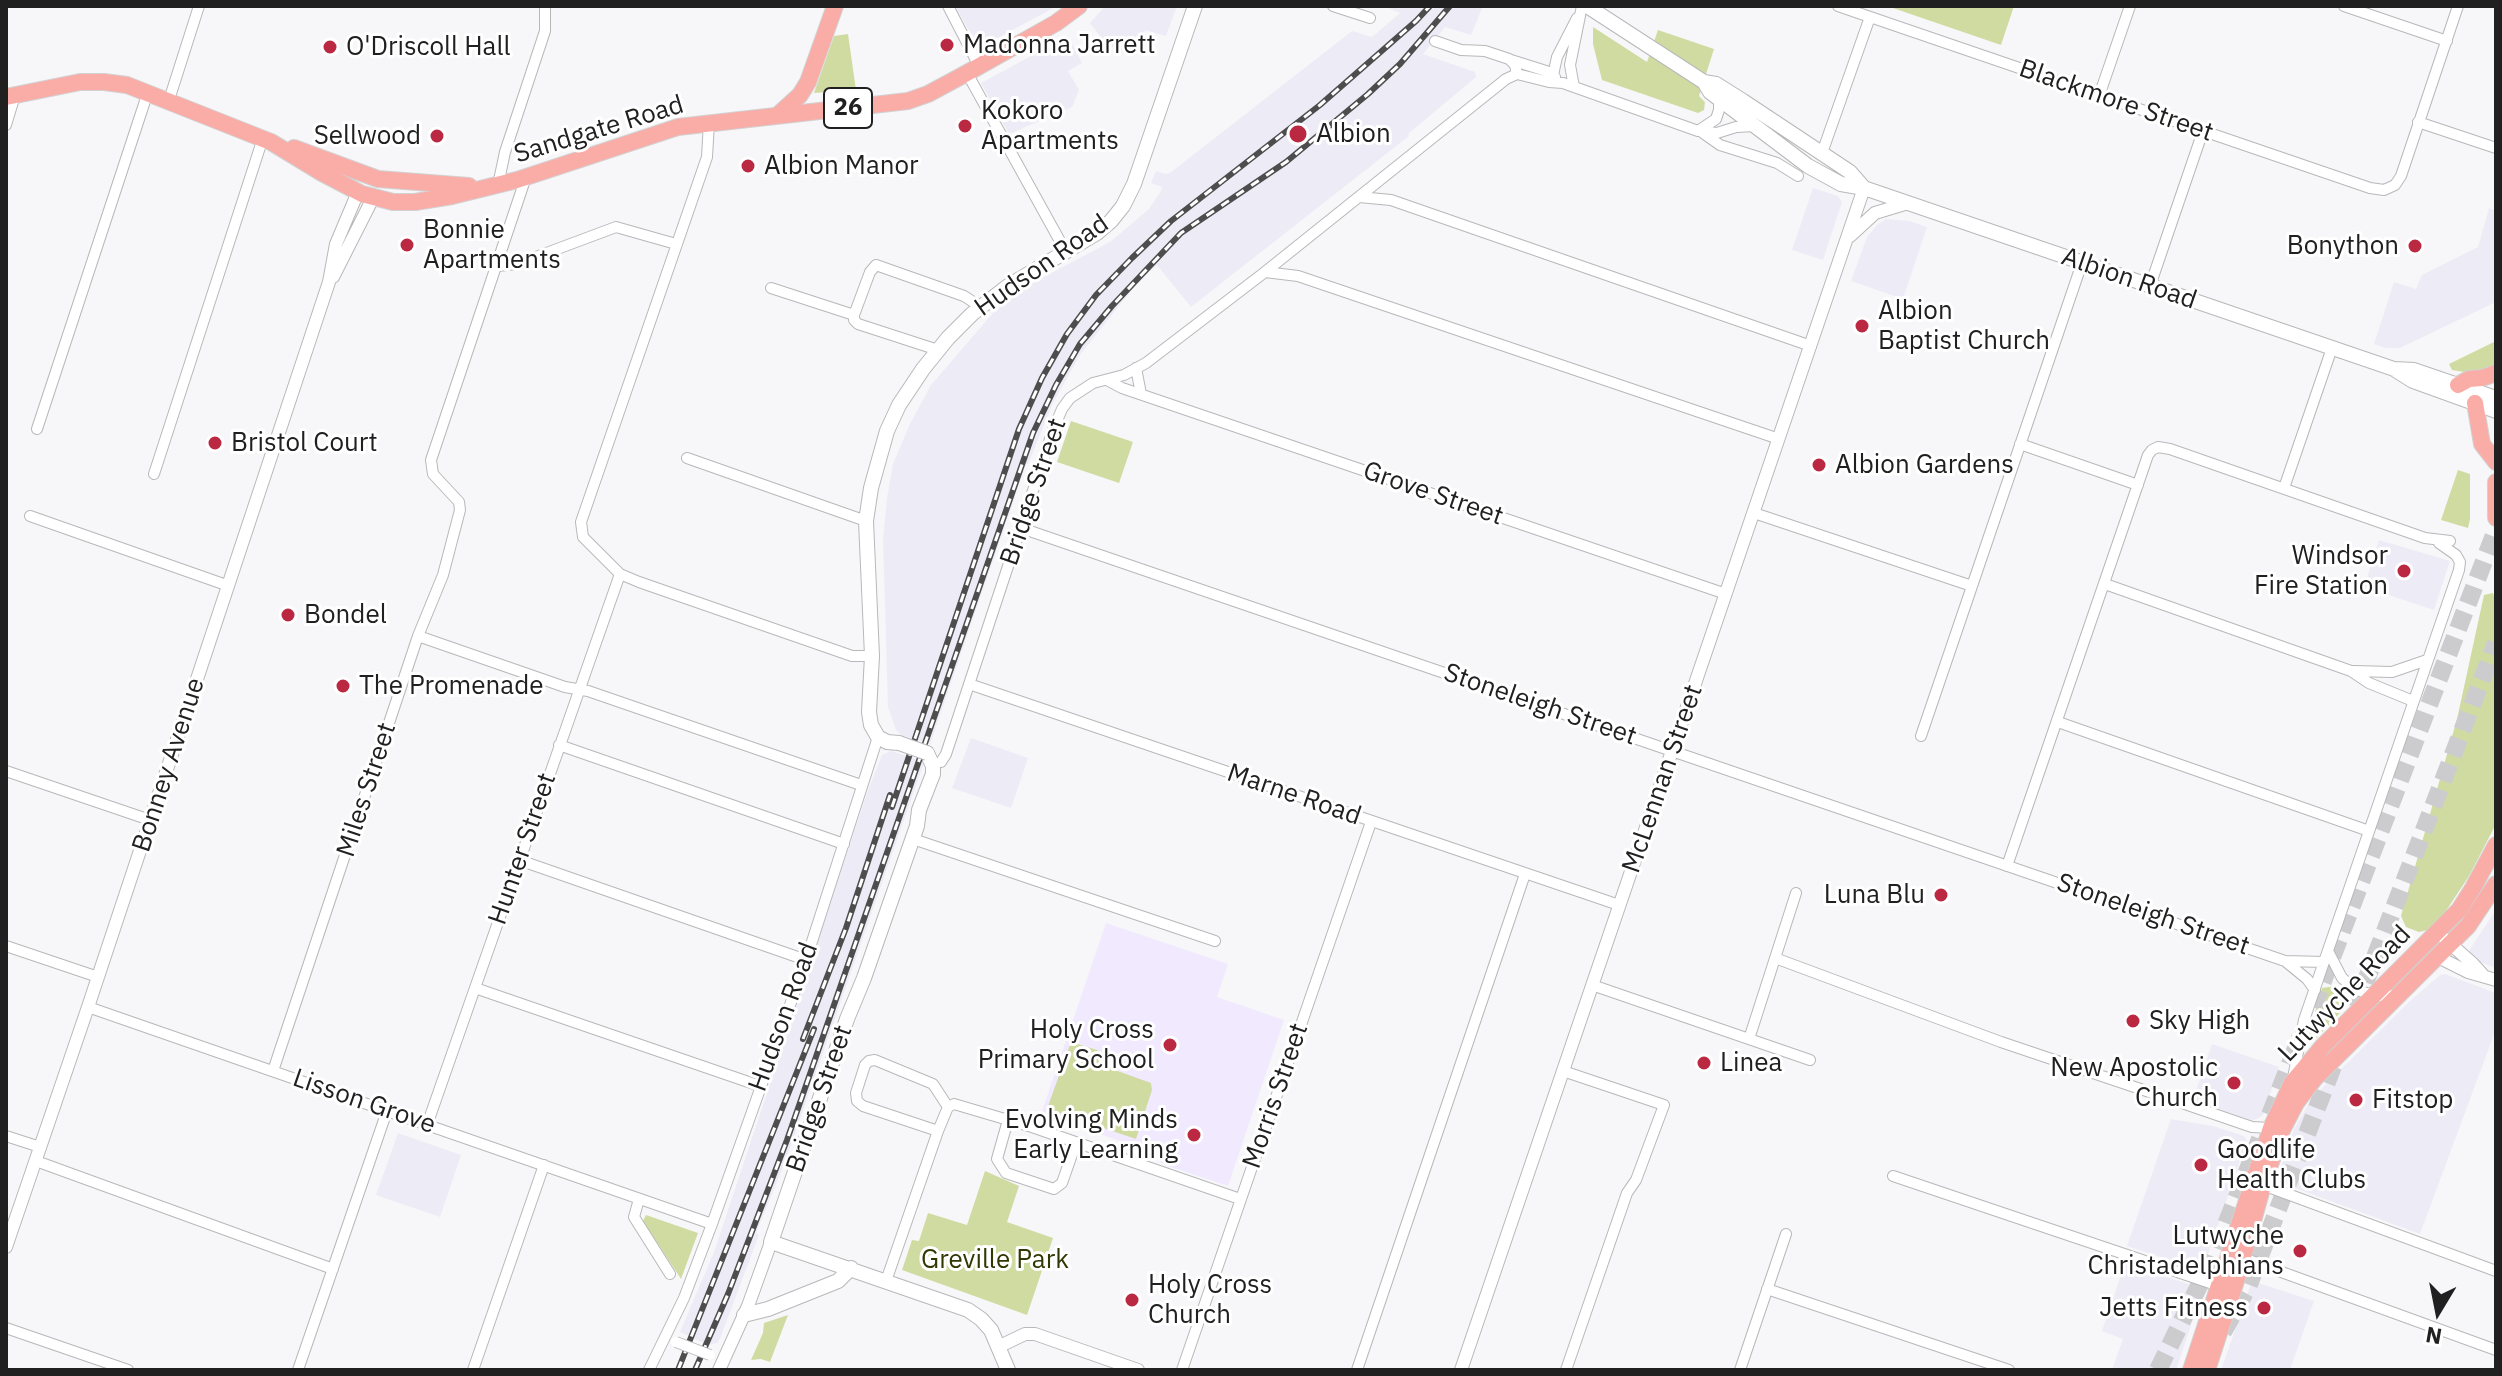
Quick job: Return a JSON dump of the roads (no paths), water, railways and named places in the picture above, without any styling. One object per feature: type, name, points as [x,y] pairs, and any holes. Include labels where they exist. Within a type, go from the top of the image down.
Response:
[{"type":"highway","name":"26","points":[[778,115],[800,95],[808,82],[835,6]]},
{"type":"highway","name":"Sandgate Road","points":[[267,140],[366,195],[393,202],[415,202],[526,177],[678,127],[908,101],[973,70],[1056,23],[1079,6]]},
{"type":"highway","name":"Sandgate Road","points":[[11,96],[93,82],[127,85],[372,177],[417,184],[494,186]]},
{"type":"highway","points":[[366,195],[372,177]]},
{"type":"highway","points":[[2458,385],[2469,379],[2496,373]]},
{"type":"highway","points":[[2475,403],[2482,444],[2496,462]]},
{"type":"highway","points":[[2496,482],[2496,518]]},
{"type":"highway","name":"Lutwyche Road","points":[[2207,1370],[2263,1185],[2286,1122],[2304,1090],[2438,957],[2444,938],[2496,845]]},
{"type":"highway","name":"Lutwyche Road","points":[[2191,1370],[2271,1128],[2292,1083],[2323,1046],[2374,995],[2444,938],[2476,917],[2496,884]]},
{"type":"main road","name":"Hudson Road","points":[[881,733],[870,719],[872,656],[866,521],[887,431],[899,405],[938,350],[981,307],[1008,286],[1111,221],[1129,195],[1195,6]]},
{"type":"main road","points":[[1587,6],[1822,153],[1850,172],[1864,188]]},
{"type":"main road","name":"Albion Road","points":[[1704,82],[1719,99],[1841,184],[1864,188],[2394,369],[2413,381],[2496,411]]},
{"type":"main road","name":"Albion Road","points":[[2394,369],[2414,370],[2496,398]]},
{"type":"main road","points":[[881,733],[884,741],[936,755],[941,762]]},
{"type":"main road","name":"Bridge Street","points":[[771,1242],[915,832],[919,810],[933,774],[927,753]]},
{"type":"main road","name":"Bridge Street","points":[[915,832],[934,797],[941,777],[941,762]]},
{"type":"main road","points":[[771,1242],[972,1313],[987,1325],[1000,1346],[1008,1370]]},
{"type":"main road","points":[[744,1315],[768,1309],[838,1281],[851,1268]]},
{"type":"street","points":[[169,100],[199,6]]},
{"type":"street","points":[[494,186],[545,31],[545,6]]},
{"type":"street","points":[[948,6],[973,70],[1066,252]]},
{"type":"street","points":[[1333,6],[1370,18]]},
{"type":"street","points":[[1553,75],[1560,49],[1582,6],[1568,85]]},
{"type":"street","name":"Blackmore Street","points":[[1838,6],[2370,188],[2384,190],[2395,185],[2401,176],[2418,122]]},
{"type":"street","points":[[2099,96],[2130,6]]},
{"type":"street","points":[[2344,6],[2447,41]]},
{"type":"street","points":[[2458,6],[2418,122],[2496,148]]},
{"type":"street","points":[[1822,153],[1870,17]]},
{"type":"street","points":[[1435,41],[1461,50],[1481,51],[1509,59],[1553,75],[1568,85]]},
{"type":"street","points":[[1509,59],[1515,65],[1517,74],[1568,85],[1698,131],[1720,145],[1777,163],[1798,176]]},
{"type":"street","name":"Bridge Street","points":[[941,762],[1062,409],[1070,398],[1081,390],[1136,368],[1265,272],[1504,81],[1517,74]]},
{"type":"street","points":[[37,429],[148,92]]},
{"type":"street","points":[[6,125],[11,96]]},
{"type":"street","points":[[1698,131],[1716,119],[1719,99]]},
{"type":"street","points":[[709,122],[707,157],[581,522],[583,537],[620,574],[852,656],[872,656]]},
{"type":"street","points":[[1698,131],[1717,133],[1756,126]]},
{"type":"street","points":[[2150,286],[2203,131]]},
{"type":"street","points":[[154,474],[267,140]]},
{"type":"street","points":[[526,177],[497,266],[517,264],[616,227],[676,244]]},
{"type":"street","points":[[1378,182],[1391,200]]},
{"type":"street","name":"McLennan Street","points":[[1461,1370],[1864,188]]},
{"type":"street","name":"Bonney Avenue","points":[[6,1247],[329,282],[366,195]]},
{"type":"street","points":[[1359,197],[1391,200],[1811,346]]},
{"type":"street","points":[[1848,239],[1875,213],[1908,203]]},
{"type":"street","points":[[1292,250],[1292,265],[1298,276]]},
{"type":"street","points":[[1921,736],[2082,263]]},
{"type":"street","points":[[938,350],[858,324],[854,320],[870,272],[876,265],[968,297],[981,307]]},
{"type":"street","name":"Miles Street","points":[[273,1071],[418,636],[443,575],[460,510],[459,502],[433,474],[431,460],[497,266]]},
{"type":"street","points":[[1265,272],[1298,276],[1779,439]]},
{"type":"street","points":[[771,288],[854,315]]},
{"type":"street","points":[[2284,488],[2332,348]]},
{"type":"street","points":[[1136,368],[1141,394]]},
{"type":"street","name":"Grove Street","points":[[1107,380],[1122,388],[1726,594]]},
{"type":"street","points":[[2020,444],[2138,485]]},
{"type":"street","points":[[2007,866],[2148,455],[2158,447],[2442,544],[2454,553],[2460,567],[2301,1032],[2292,1083]]},
{"type":"street","points":[[687,458],[866,521]]},
{"type":"street","points":[[1754,513],[1972,586]]},
{"type":"street","points":[[30,516],[229,586]]},
{"type":"street","name":"Stoneleigh Street","points":[[1021,528],[2285,961],[2324,962]]},
{"type":"street","points":[[2430,540],[2450,541]]},
{"type":"street","name":"Hunter Street","points":[[427,1125],[620,574]]},
{"type":"street","points":[[2105,584],[2351,671],[2369,683],[2413,701]]},
{"type":"street","points":[[418,636],[861,785]]},
{"type":"street","points":[[2351,671],[2392,672],[2427,660]]},
{"type":"street","name":"Marne Road","points":[[969,684],[1619,905]]},
{"type":"street","points":[[2058,722],[2369,831]]},
{"type":"street","name":"Hudson Road","points":[[649,1370],[684,1298],[712,1224],[806,960],[861,785],[881,733]]},
{"type":"street","points":[[559,745],[844,844]]},
{"type":"street","points":[[6,771],[150,820]]},
{"type":"street","name":"Morris Street","points":[[1182,1370],[1371,822]]},
{"type":"street","points":[[915,832],[1215,941]]},
{"type":"street","points":[[519,860],[806,960]]},
{"type":"street","points":[[1357,1370],[1525,874]]},
{"type":"street","points":[[1749,1039],[1796,893]]},
{"type":"street","points":[[2444,938],[2483,975]]},
{"type":"street","points":[[6,946],[98,977]]},
{"type":"street","points":[[2328,951],[2344,981],[2360,992],[2400,995]]},
{"type":"street","points":[[2438,957],[2468,972],[2496,980]]},
{"type":"street","points":[[1775,958],[2001,1042],[2243,1124],[2271,1128]]},
{"type":"street","name":"Stoneleigh Street","points":[[2285,961],[2315,990]]},
{"type":"street","points":[[1592,985],[1810,1060]]},
{"type":"street","points":[[475,988],[760,1086]]},
{"type":"street","name":"Lisson Grove","points":[[88,1007],[712,1224]]},
{"type":"street","points":[[938,1131],[863,1106],[857,1101],[856,1093],[865,1065],[875,1060],[933,1084],[948,1107]]},
{"type":"street","points":[[1563,1071],[1664,1105],[1636,1180],[1627,1193],[1566,1370]]},
{"type":"street","points":[[886,1281],[938,1131],[948,1107],[954,1104],[1240,1199]]},
{"type":"street","points":[[298,1370],[387,1111]]},
{"type":"street","points":[[1008,1120],[997,1159],[1006,1173],[1054,1189],[1062,1183],[1076,1143]]},
{"type":"street","points":[[6,1136],[40,1147]]},
{"type":"street","points":[[36,1161],[333,1269]]},
{"type":"street","points":[[473,1370],[544,1165]]},
{"type":"street","points":[[1893,1176],[2219,1286]]},
{"type":"street","points":[[2263,1185],[2496,1271]]},
{"type":"street","points":[[639,1199],[634,1217],[670,1274]]},
{"type":"street","points":[[1740,1370],[1786,1234]]},
{"type":"street","name":"Bridge Street","points":[[717,1362],[744,1315],[771,1242]]},
{"type":"street","points":[[2243,1258],[2496,1350]]},
{"type":"street","points":[[1767,1289],[1985,1366],[2009,1370]]},
{"type":"street","points":[[6,1328],[126,1370]]},
{"type":"street","points":[[1000,1346],[1025,1334],[1035,1334],[1138,1370]]},
{"type":"street","points":[[664,1337],[717,1362]]},
{"type":"tunnel","points":[[2313,1007],[2496,530]]},
{"type":"tunnel","points":[[2223,1332],[2248,1287],[2496,643]]},
{"type":"tunnel","points":[[2270,1115],[2300,1038]]},
{"type":"tunnel","points":[[2158,1370],[2213,1257],[2260,1139]]},
{"type":"railway","points":[[892,807],[1019,429],[1042,378],[1067,334],[1096,295],[1171,221],[1320,105],[1430,6]]},
{"type":"railway","points":[[695,1370],[728,1294],[787,1140],[1033,433],[1056,385],[1080,344],[1181,233],[1286,162],[1368,94],[1400,64],[1450,6]]},
{"type":"railway","points":[[803,1039],[846,928],[890,795]]},
{"type":"railway","points":[[678,1370],[814,1029]]},
{"type":"place","name":"Madonna Jarrett","points":[[947,45]]},
{"type":"place","name":"O'Driscoll Hall","points":[[330,47]]},
{"type":"place","name":"Kokoro Apartments","points":[[965,126]]},
{"type":"place","name":"Albion","points":[[1298,134]]},
{"type":"place","name":"Sellwood","points":[[437,136]]},
{"type":"place","name":"Albion Manor","points":[[748,166]]},
{"type":"place","name":"Bonnie Apartments","points":[[407,245]]},
{"type":"place","name":"Bonython","points":[[2415,246]]},
{"type":"place","name":"Albion Baptist Church","points":[[1862,326]]},
{"type":"place","name":"Bristol Court","points":[[215,443]]},
{"type":"place","name":"Albion Gardens","points":[[1819,465]]},
{"type":"place","name":"Windsor Fire Station","points":[[2404,571]]},
{"type":"place","name":"Bondel","points":[[288,615]]},
{"type":"place","name":"The Promenade","points":[[343,686]]},
{"type":"place","name":"Luna Blu","points":[[1941,895]]},
{"type":"place","name":"Sky High","points":[[2133,1021]]},
{"type":"place","name":"Holy Cross Primary School","points":[[1170,1045]]},
{"type":"place","name":"Linea","points":[[1704,1063]]},
{"type":"place","name":"New Apostolic Church","points":[[2234,1083]]},
{"type":"place","name":"Fitstop","points":[[2356,1100]]},
{"type":"place","name":"Evolving Minds Early Learning","points":[[1194,1135]]},
{"type":"place","name":"Goodlife Health Clubs","points":[[2201,1165]]},
{"type":"place","name":"Lutwyche Christadelphians","points":[[2300,1251]]},
{"type":"place","name":"Holy Cross Church","points":[[1132,1300]]},
{"type":"place","name":"Jetts Fitness","points":[[2264,1308]]},
{"type":"park label","name":"Greville Park","points":[[995,1260]]}]
